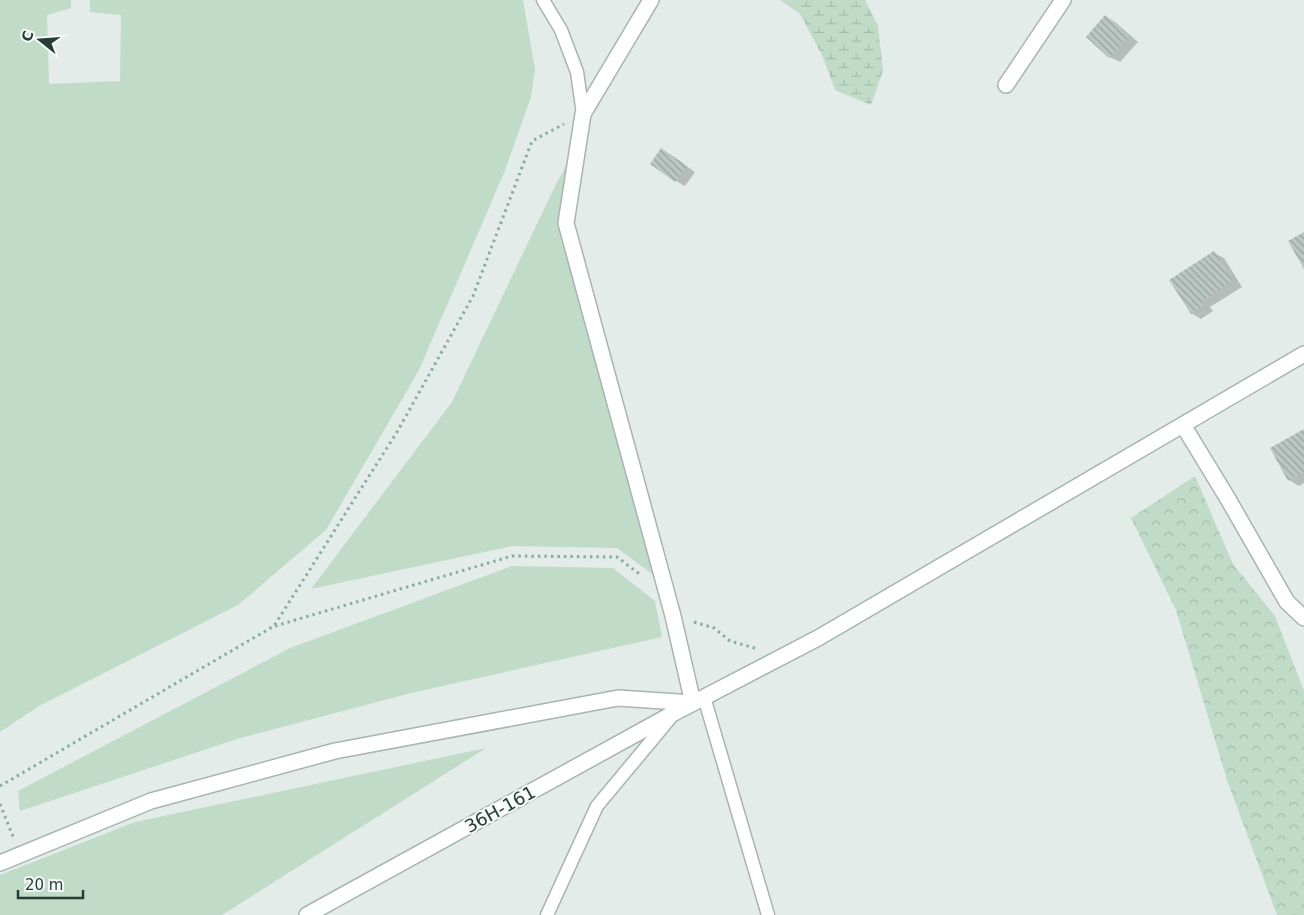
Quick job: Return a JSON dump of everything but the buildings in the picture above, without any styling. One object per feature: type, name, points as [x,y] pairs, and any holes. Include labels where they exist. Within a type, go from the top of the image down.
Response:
[{"type":"street","points":[[0,863],[151,801],[335,751],[618,698],[699,700],[673,616],[566,223],[583,114],[651,0]]},
{"type":"street","points":[[1006,85],[1063,0]]},
{"type":"street","name":"36Н-161","points":[[307,915],[674,713],[818,638],[1304,354]]},
{"type":"street","points":[[1183,425],[1287,602],[1304,618]]},
{"type":"lane","points":[[543,0],[561,30],[577,72],[583,114]]},
{"type":"lane","points":[[699,700],[768,915]]},
{"type":"lane","points":[[547,915],[597,806],[674,713]]},
{"type":"path","points":[[274,626],[397,432],[473,296],[532,141],[583,114]]},
{"type":"path","points":[[0,786],[274,626],[512,556],[617,557],[646,579]]},
{"type":"path","points":[[673,616],[714,628],[730,642],[764,650],[777,660]]},
{"type":"path","points":[[0,804],[21,855]]},
{"type":"green space","points":[[0,0],[71,0],[71,8],[47,15],[49,84],[120,81],[121,15],[90,12],[90,0],[523,0],[535,69],[531,97],[504,173],[419,370],[326,530],[238,605],[39,706],[0,732]]},
{"type":"green space","points":[[780,0],[865,0],[878,26],[883,71],[871,105],[835,90],[822,55],[800,14]]},
{"type":"green space","points":[[570,159],[568,205],[667,585],[617,548],[512,546],[311,589],[452,402],[556,184]]},
{"type":"green space","points":[[1195,476],[1233,564],[1275,616],[1304,691],[1304,915],[1277,915],[1227,780],[1176,610],[1131,518]]},
{"type":"green space","points":[[512,566],[613,568],[655,601],[662,637],[411,693],[237,739],[20,811],[18,791],[290,648]]},
{"type":"green space","points":[[486,748],[222,915],[0,915],[0,875],[135,822]]}]
